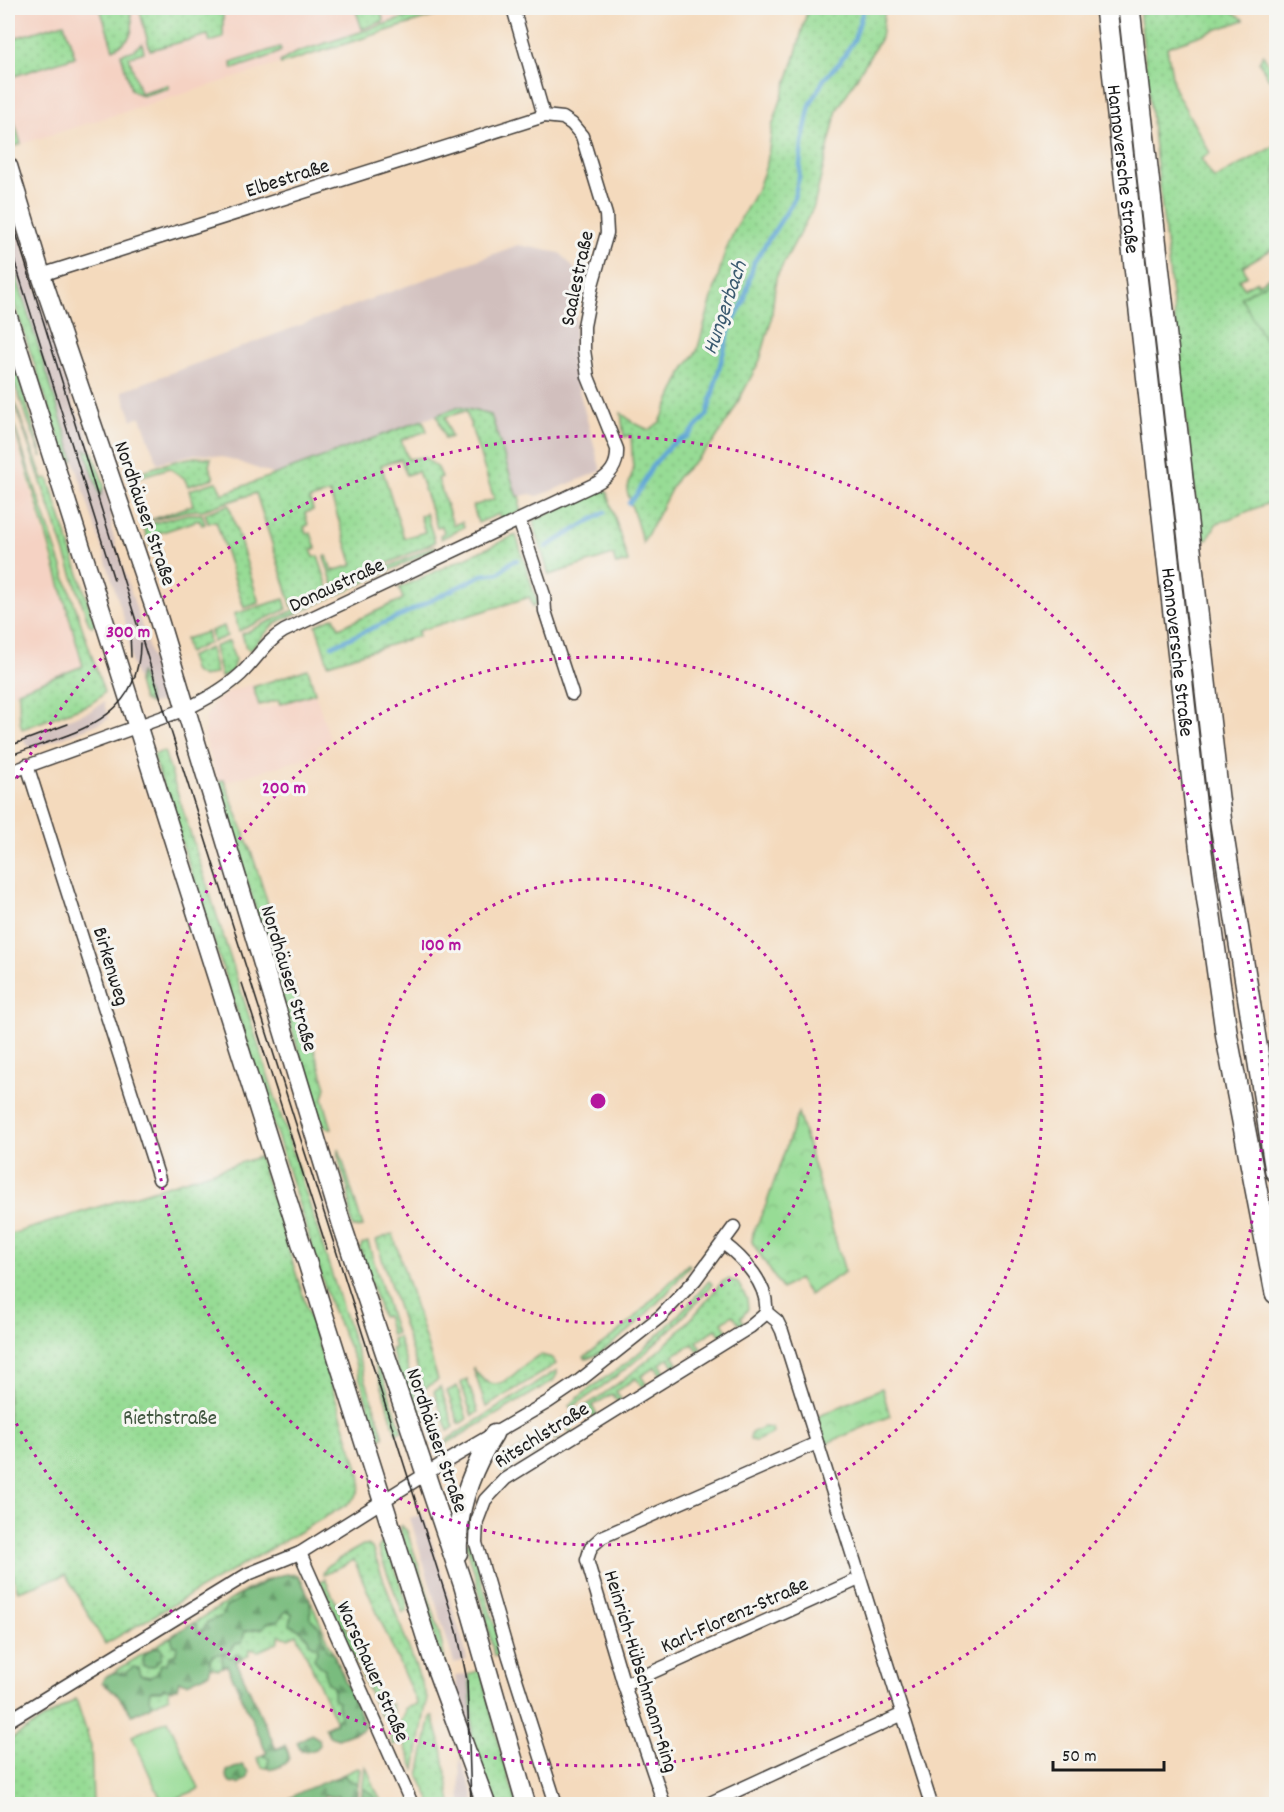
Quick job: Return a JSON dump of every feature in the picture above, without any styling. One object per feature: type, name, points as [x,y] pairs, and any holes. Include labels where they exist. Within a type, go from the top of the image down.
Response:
[{"type":"highway","name":"Hannoversche Straße","points":[[1106,8],[1200,845],[1227,1038],[1276,1293]]},
{"type":"highway","name":"Hannoversche Straße","points":[[1129,8],[1221,824],[1276,1171]]},
{"type":"main road","name":"Nordhäuser Straße","points":[[8,166],[41,275],[126,520],[186,709],[342,1225],[463,1584],[526,1804]]},
{"type":"main road","points":[[8,317],[438,1674],[486,1804]]},
{"type":"main road","points":[[463,1584],[458,1546],[461,1510],[472,1474],[494,1434]]},
{"type":"street","points":[[513,8],[544,116]]},
{"type":"street","name":"Elbestraße","points":[[41,275],[544,116]]},
{"type":"street","name":"Saalestraße","points":[[544,116],[563,118],[572,123],[582,136],[608,222],[605,244],[592,285],[583,339],[586,369],[617,449],[616,464],[609,474]]},
{"type":"street","name":"Donaustraße","points":[[8,773],[186,709],[225,687],[243,672],[276,635],[595,484],[609,474]]},
{"type":"street","points":[[519,520],[544,595],[545,611],[572,694]]},
{"type":"street","name":"Birkenweg","points":[[27,765],[159,1179]]},
{"type":"street","points":[[8,1721],[248,1574],[300,1553],[579,1381],[637,1336],[679,1298],[734,1227]]},
{"type":"street","points":[[723,1243],[743,1260],[758,1282],[765,1299],[766,1312],[777,1321],[782,1331],[931,1804]]},
{"type":"street","name":"Ritschlstraße","points":[[556,1804],[479,1554],[476,1530],[481,1509],[491,1492],[505,1479],[750,1327],[766,1312]]},
{"type":"street","name":"Heinrich-Hübschmann-Ring","points":[[664,1804],[624,1685],[587,1560],[591,1547],[602,1538],[817,1443]]},
{"type":"street","name":"Warschauer Straße","points":[[300,1553],[412,1804]]},
{"type":"street","name":"Karl-Florenz-Straße","points":[[624,1685],[859,1578]]},
{"type":"street","points":[[708,1804],[903,1714]]},
{"type":"shaded area","points":[[8,8],[460,8],[21,144],[8,99]]},
{"type":"shaded area","points":[[8,199],[74,407],[85,428],[93,453],[86,449],[100,494],[104,485],[112,509],[111,529],[165,700],[158,703],[150,704],[141,674],[138,682],[131,662],[128,631],[8,250]]},
{"type":"shaded area","points":[[518,245],[560,253],[580,275],[572,365],[601,471],[538,496],[530,494],[517,497],[491,415],[459,407],[275,475],[231,459],[212,455],[195,454],[157,463],[141,417],[132,420],[122,391]]},
{"type":"shaded area","points":[[8,415],[83,667],[8,695]]},
{"type":"shaded area","points":[[252,684],[260,710],[315,693],[331,741],[317,746],[319,754],[219,784],[205,738],[205,719],[213,704],[228,692]]},
{"type":"shaded area","points":[[104,702],[108,719],[32,749],[25,743],[23,736],[90,711]]},
{"type":"shaded area","points":[[423,1514],[467,1660],[454,1663],[410,1518]]},
{"type":"shaded area","points":[[469,1674],[472,1748],[459,1710],[455,1675]]},
{"type":"shaded area","points":[[459,1755],[473,1793],[474,1804],[461,1804]]},
{"type":"green space","points":[[100,8],[129,8],[132,22],[131,33],[125,42],[113,49]]},
{"type":"green space","points":[[139,8],[229,9],[223,11],[223,38],[210,42],[208,35],[150,50]]},
{"type":"green space","points":[[362,8],[379,8],[384,21],[362,29],[356,11]]},
{"type":"green space","points":[[435,8],[460,8],[281,64],[280,62],[295,53]]},
{"type":"green space","points":[[808,8],[885,8],[881,38],[837,110],[814,206],[776,278],[771,321],[760,360],[731,415],[713,443],[677,478],[643,543],[627,491],[633,470],[631,435],[624,437],[621,413],[634,423],[649,430],[660,422],[684,369],[697,351],[725,252],[758,188],[767,163],[772,127]]},
{"type":"green space","points":[[1139,8],[1228,8],[1244,20],[1167,47],[1174,88],[1210,153],[1201,159],[1214,179],[1276,145],[1276,247],[1243,266],[1247,276],[1239,280],[1244,288],[1276,275],[1276,288],[1272,280],[1269,346],[1276,342],[1276,500],[1216,524],[1208,539],[1200,539]]},
{"type":"green space","points":[[64,23],[75,57],[8,78],[8,40]]},
{"type":"green space","points":[[142,43],[144,52],[129,57],[140,93],[168,85],[169,88],[142,96],[131,90],[121,54],[132,51]]},
{"type":"green space","points":[[280,47],[281,51],[271,56],[233,69],[231,63]]},
{"type":"green space","points":[[1263,54],[1275,76],[1269,79],[1259,62]]},
{"type":"green space","points":[[8,100],[21,144],[15,146],[8,121]]},
{"type":"green space","points":[[8,250],[74,460],[67,462],[8,285]]},
{"type":"green space","points":[[1272,280],[1276,288],[1276,342],[1268,346],[1241,297]]},
{"type":"green space","points":[[8,340],[42,456],[8,366]]},
{"type":"green space","points":[[8,384],[43,479],[48,478],[95,624],[92,626],[89,624]]},
{"type":"green space","points":[[8,407],[104,692],[90,704],[22,729],[18,691],[83,666]]},
{"type":"green space","points":[[459,407],[491,415],[517,497],[520,496],[520,512],[501,520],[499,514],[478,523],[473,506],[494,499],[466,411],[445,417],[451,437],[445,439],[437,415]]},
{"type":"green space","points":[[423,420],[427,431],[401,440],[408,459],[424,457],[438,468],[442,477],[438,479],[453,525],[462,522],[464,527],[441,539],[440,535],[444,533],[442,526],[437,527],[418,471],[406,475],[401,459],[381,465],[404,538],[425,532],[420,516],[426,513],[435,542],[334,588],[324,557],[327,556],[332,571],[353,565],[330,493],[310,499],[313,510],[305,513],[308,525],[304,527],[306,534],[311,533],[316,548],[311,550],[314,557],[318,556],[329,590],[292,607],[256,493],[203,510],[186,511],[142,523],[193,505],[189,490],[217,482],[222,494]]},
{"type":"green space","points":[[85,449],[93,453],[104,485],[100,496]]},
{"type":"green space","points":[[195,457],[211,458],[209,466],[214,478],[188,486],[184,478],[169,468],[139,477],[139,472]]},
{"type":"green space","points":[[596,490],[607,491],[628,562],[616,565],[613,555],[549,575],[533,521]]},
{"type":"green space","points":[[229,505],[259,603],[244,608],[216,521],[208,523],[205,513]]},
{"type":"green space","points":[[187,514],[202,514],[205,524],[202,525],[199,520],[156,534],[162,552],[153,554],[143,526]]},
{"type":"green space","points":[[516,535],[537,602],[533,607],[530,597],[418,631],[419,636],[328,664],[316,625],[334,617],[339,628],[403,599],[399,588]]},
{"type":"green space","points":[[434,546],[435,549],[336,596],[335,591]]},
{"type":"green space","points":[[331,593],[333,597],[280,621],[272,626],[250,650],[246,648],[242,634]]},
{"type":"green space","points":[[284,599],[287,609],[239,631],[234,614]]},
{"type":"green space","points":[[224,626],[227,636],[213,642],[211,631]]},
{"type":"green space","points":[[207,632],[209,643],[188,653],[185,639]]},
{"type":"green space","points":[[229,641],[235,660],[232,671],[221,677],[214,647]]},
{"type":"green space","points":[[210,648],[216,673],[203,677],[194,672],[189,657]]},
{"type":"green space","points":[[165,666],[171,689],[165,700],[155,669]]},
{"type":"green space","points":[[308,669],[315,693],[280,704],[278,700],[259,705],[253,687]]},
{"type":"green space","points":[[140,672],[150,704],[143,700],[138,682]]},
{"type":"green space","points":[[164,751],[384,1437],[378,1439],[354,1359],[330,1304],[153,755]]},
{"type":"green space","points":[[224,780],[253,857],[326,1087],[323,1098],[332,1129],[327,1128],[319,1119],[217,782]]},
{"type":"green space","points":[[798,1113],[845,1272],[809,1295],[798,1279],[782,1289],[752,1242],[753,1233],[766,1205]]},
{"type":"green space","points":[[339,1149],[363,1227],[353,1228],[349,1195],[340,1165]]},
{"type":"green space","name":"Riethstraße","points":[[259,1157],[360,1475],[360,1489],[346,1505],[105,1644],[66,1575],[18,1591],[8,1561],[8,1235]]},
{"type":"green space","points":[[393,1234],[438,1380],[424,1389],[376,1240]]},
{"type":"green space","points":[[368,1242],[396,1333],[391,1335],[386,1316],[382,1317],[360,1249],[362,1244]]},
{"type":"green space","points":[[688,1264],[690,1265],[667,1293],[630,1330],[599,1354],[586,1359],[584,1357],[626,1326]]},
{"type":"green space","points":[[728,1279],[738,1283],[747,1299],[748,1309],[741,1318],[744,1323],[740,1325],[733,1315],[722,1322],[728,1333],[722,1337],[716,1329],[697,1341],[702,1349],[698,1351],[693,1344],[673,1355],[678,1364],[674,1366],[669,1358],[660,1364],[665,1372],[661,1375],[655,1367],[641,1376],[646,1384],[642,1387],[636,1378],[616,1391],[621,1399],[618,1402],[612,1394],[592,1406],[597,1414],[594,1417],[588,1409],[568,1421],[573,1430],[570,1432],[563,1420],[612,1388],[643,1364],[672,1338],[722,1282]]},
{"type":"green space","points":[[709,1281],[712,1284],[662,1338],[628,1367],[571,1408],[569,1406],[651,1342]]},
{"type":"green space","points":[[398,1337],[422,1413],[423,1420],[416,1426],[391,1349],[395,1348],[392,1339]]},
{"type":"green space","points":[[374,1350],[402,1431],[396,1433],[371,1351]]},
{"type":"green space","points":[[541,1355],[552,1358],[556,1364],[486,1407],[473,1367],[482,1379],[491,1384],[499,1383]]},
{"type":"green space","points":[[557,1370],[553,1381],[446,1444],[448,1439]]},
{"type":"green space","points":[[467,1379],[478,1412],[472,1416],[461,1383]]},
{"type":"green space","points":[[457,1386],[467,1419],[459,1424],[447,1391]]},
{"type":"green space","points":[[440,1387],[454,1427],[448,1431],[434,1392]]},
{"type":"green space","points":[[882,1388],[890,1416],[825,1444],[817,1417]]},
{"type":"green space","points":[[428,1395],[443,1434],[435,1430],[426,1396]]},
{"type":"green space","points":[[763,1427],[772,1428],[773,1433],[756,1441],[750,1440],[751,1433]]},
{"type":"green space","points":[[553,1428],[559,1438],[556,1441],[550,1432],[531,1444],[536,1453],[532,1455],[526,1447],[503,1462],[508,1470],[504,1473],[498,1463]]},
{"type":"green space","points":[[401,1525],[407,1531],[430,1602],[441,1642],[444,1669],[401,1532]]},
{"type":"green space","points":[[383,1540],[408,1605],[403,1613],[378,1549]]},
{"type":"green space","points":[[470,1542],[503,1654],[494,1656],[484,1608],[466,1543]]},
{"type":"green space","points":[[363,1545],[372,1548],[427,1698],[415,1770],[403,1741],[393,1745],[390,1734],[402,1719],[405,1708],[417,1704],[354,1560],[324,1575],[323,1573],[328,1565]]},
{"type":"green space","points":[[288,1574],[293,1577],[298,1575],[310,1599],[311,1619],[320,1628],[328,1651],[333,1653],[365,1726],[362,1730],[338,1739],[329,1736],[327,1727],[336,1723],[335,1721],[340,1716],[338,1702],[333,1698],[333,1687],[326,1679],[325,1669],[314,1659],[318,1648],[309,1643],[308,1638],[300,1630],[290,1625],[292,1613],[286,1611],[278,1621],[267,1623],[263,1628],[245,1631],[242,1643],[236,1644],[229,1652],[214,1655],[210,1661],[209,1673],[187,1683],[179,1681],[177,1688],[172,1690],[164,1688],[161,1691],[150,1691],[149,1699],[153,1705],[132,1715],[116,1693],[102,1683],[109,1675],[124,1674],[133,1667],[138,1668],[140,1675],[150,1677],[155,1675],[161,1664],[166,1664],[170,1656],[176,1654],[177,1646],[174,1646],[171,1638],[173,1635],[192,1623],[197,1625],[198,1633],[203,1630],[207,1622],[222,1616],[226,1607],[244,1593],[273,1578]]},
{"type":"green space","points":[[294,1574],[301,1579],[365,1726],[362,1730],[338,1739],[329,1736],[325,1727],[336,1722],[297,1634],[288,1638],[280,1636],[277,1643],[259,1651],[250,1649],[248,1656],[236,1661],[276,1749],[285,1745],[289,1755],[287,1761],[272,1769],[262,1767],[257,1758],[267,1753],[227,1665],[218,1669],[211,1667],[209,1673],[187,1683],[179,1681],[177,1688],[169,1691],[169,1697],[132,1715],[116,1693],[102,1683],[104,1678],[247,1590],[268,1579]]},
{"type":"green space","points":[[325,1579],[383,1708],[392,1704],[393,1712],[390,1716],[385,1717],[379,1714],[320,1581]]},
{"type":"green space","points":[[159,1647],[163,1651],[161,1660],[157,1661],[156,1665],[143,1666],[146,1653]]},
{"type":"green space","points":[[225,1654],[232,1658],[234,1655],[240,1655],[242,1659],[236,1661],[276,1749],[284,1747],[287,1749],[289,1758],[280,1767],[267,1768],[269,1759],[263,1755],[267,1753],[227,1665],[223,1667],[222,1655]]},
{"type":"green space","points":[[481,1670],[501,1755],[517,1804],[494,1804],[472,1748],[469,1674]]},
{"type":"green space","points":[[76,1699],[91,1746],[93,1804],[8,1804],[8,1741]]},
{"type":"green space","points":[[431,1716],[433,1716],[442,1749],[451,1804],[432,1804],[419,1776]]},
{"type":"green space","points":[[168,1720],[199,1789],[163,1804],[132,1736]]},
{"type":"green space","points":[[311,1734],[319,1739],[320,1745],[306,1752],[301,1750],[297,1742]]},
{"type":"green space","points":[[242,1765],[249,1772],[248,1778],[239,1784],[230,1782],[226,1776],[227,1771]]},
{"type":"green space","points":[[366,1767],[382,1804],[361,1804]]},
{"type":"green space","points":[[357,1768],[360,1769],[358,1785],[355,1782],[349,1782],[345,1776],[340,1776]]},
{"type":"green space","points":[[345,1776],[349,1781],[358,1785],[356,1804],[338,1804],[338,1796],[325,1795],[322,1804],[284,1804],[301,1792]]},
{"type":"green space","points":[[365,1789],[373,1794],[376,1804],[361,1804],[362,1790]]},
{"type":"waterway","name":"Hungerbach","points":[[629,503],[638,493],[653,465],[671,445],[688,436],[707,415],[729,331],[744,301],[754,262],[793,202],[810,105],[824,79],[840,62],[854,40],[864,8]]},
{"type":"waterway","name":"Hungerbach","points":[[546,547],[605,512]]},
{"type":"waterway","name":"Hungerbach","points":[[332,646],[404,614],[482,575],[499,573],[511,562],[517,560]]},
{"type":"tram line","points":[[8,207],[137,624],[457,1631],[467,1680],[471,1804]]},
{"type":"tram line","points":[[8,240],[114,580]]},
{"type":"tram line","points":[[130,630],[131,657]]},
{"type":"tram line","points":[[8,756],[77,731],[97,721],[114,708],[128,692],[137,670],[140,643]]},
{"type":"tram line","points":[[12,745],[68,724]]},
{"type":"tram line","points":[[242,983],[327,1249]]}]
